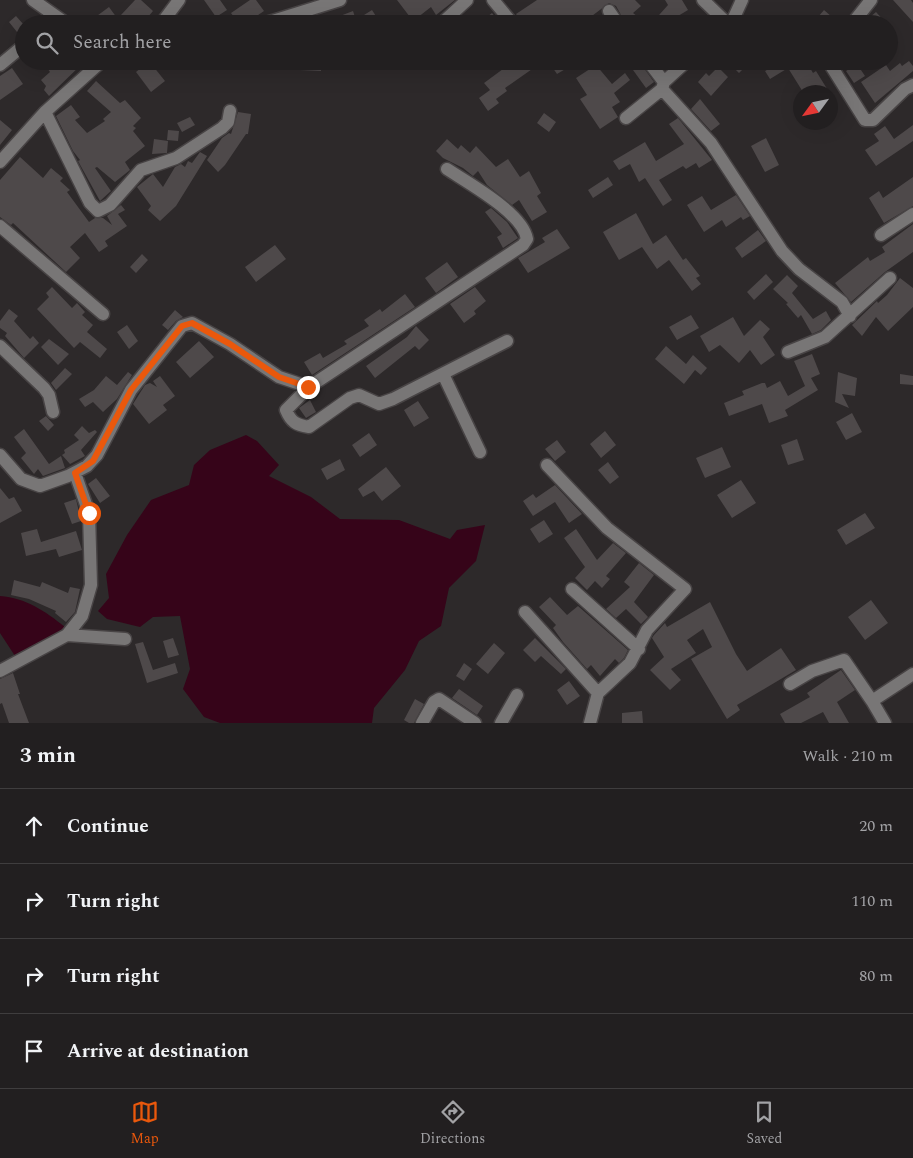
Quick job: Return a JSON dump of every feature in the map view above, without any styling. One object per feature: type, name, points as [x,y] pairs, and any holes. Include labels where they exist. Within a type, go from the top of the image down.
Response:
[{"type":"street","points":[[34,0],[54,14]]},
{"type":"street","points":[[168,15],[179,0]]},
{"type":"street","points":[[292,15],[340,0]]},
{"type":"street","points":[[451,15],[468,0]]},
{"type":"street","points":[[493,0],[506,15]]},
{"type":"street","points":[[703,0],[720,15]]},
{"type":"street","points":[[734,15],[742,0]]},
{"type":"street","points":[[859,15],[871,0]]},
{"type":"street","points":[[608,11],[611,15]]},
{"type":"street","points":[[0,65],[15,52]]},
{"type":"street","points":[[0,162],[45,112],[92,70]]},
{"type":"street","points":[[654,70],[663,85],[711,143],[782,251],[798,269],[842,302],[850,316]]},
{"type":"street","points":[[626,118],[678,70]]},
{"type":"street","points":[[834,70],[865,120],[872,120],[905,89],[913,85]]},
{"type":"street","points":[[45,112],[90,203],[98,211],[110,205],[141,170],[176,158],[222,128],[228,122],[230,111]]},
{"type":"street","points":[[447,169],[506,210],[526,232],[527,239],[523,245],[308,387],[286,410],[290,420],[299,426],[309,427],[350,398],[359,395],[379,404],[394,399],[507,341]]},
{"type":"street","points":[[881,235],[913,214]]},
{"type":"street","points":[[0,226],[103,314]]},
{"type":"street","points":[[788,352],[825,337],[890,278]]},
{"type":"street","points":[[0,455],[21,479],[40,486],[75,473],[93,461],[131,390],[182,326],[192,323],[230,344],[279,377],[308,387]]},
{"type":"street","points":[[0,346],[44,388],[49,395],[53,412]]},
{"type":"street","points":[[443,374],[480,452]]},
{"type":"street","points":[[546,465],[607,528],[685,590],[647,630],[639,649],[630,663],[598,692],[590,723]]},
{"type":"street","points":[[0,671],[67,635],[82,616],[91,585],[89,513],[75,473]]},
{"type":"street","points":[[572,589],[639,649]]},
{"type":"street","points":[[525,612],[598,692]]},
{"type":"street","points":[[67,635],[125,639]]},
{"type":"street","points":[[790,684],[812,671],[844,660],[885,723]]},
{"type":"street","points":[[872,701],[913,674]]},
{"type":"street","points":[[501,723],[517,695]]},
{"type":"street","points":[[422,723],[434,702],[439,699],[475,723]]},
{"type":"shaded area","points":[[246,435],[257,441],[279,465],[269,476],[311,497],[340,519],[399,520],[450,539],[457,530],[485,525],[476,561],[449,588],[441,626],[419,641],[405,670],[374,708],[372,723],[220,723],[204,717],[183,689],[190,669],[180,616],[153,617],[140,627],[107,619],[98,611],[109,598],[106,574],[127,535],[151,500],[189,485],[194,465],[210,450]]},
{"type":"shaded area","points":[[0,596],[27,602],[65,627],[50,638],[15,656],[0,633]]},
{"type":"building","points":[[135,0],[141,0],[153,11],[150,15],[121,15]]},
{"type":"building","points":[[204,0],[220,0],[227,10],[219,15],[215,15]]},
{"type":"building","points":[[250,0],[256,0],[264,11],[258,15],[232,15],[231,13]]},
{"type":"building","points":[[397,0],[455,0],[436,15],[431,7],[421,15],[408,15]]},
{"type":"building","points":[[537,0],[635,0],[641,6],[633,13],[636,15],[621,15],[616,6],[609,3],[593,15],[516,14]]},
{"type":"building","points":[[665,0],[682,0],[688,10],[680,15],[659,15],[668,5]]},
{"type":"building","points":[[893,0],[911,0],[913,3],[913,22]]},
{"type":"building","points":[[109,7],[115,15],[98,15]]},
{"type":"building","points":[[372,10],[375,15],[364,15]]},
{"type":"building","points":[[824,10],[830,15],[820,15]]},
{"type":"building","points":[[353,11],[354,15],[343,15]]},
{"type":"building","points":[[15,17],[15,30],[9,22]]},
{"type":"building","points":[[909,61],[913,66],[913,71],[875,103],[861,82],[879,70],[898,70],[900,63],[902,66]]},
{"type":"building","points":[[12,68],[23,84],[0,100],[0,76]]},
{"type":"building","points":[[49,70],[76,70],[49,96],[44,90],[46,86],[41,80],[50,72]]},
{"type":"building","points":[[138,70],[156,70],[165,81],[151,92],[136,72]]},
{"type":"building","points":[[502,70],[531,70],[505,88],[507,91],[496,99],[499,103],[488,111],[479,98],[490,90],[484,83]]},
{"type":"building","points":[[554,70],[564,70],[557,74]]},
{"type":"building","points":[[588,70],[600,70],[612,84],[625,73],[630,80],[614,93],[620,102],[612,107],[618,117],[600,129],[580,99],[587,95],[576,78]]},
{"type":"building","points":[[633,70],[645,70],[654,82],[646,88]]},
{"type":"building","points":[[715,70],[721,70],[728,77],[711,96],[698,82],[706,73],[709,76]]},
{"type":"building","points":[[785,70],[770,79],[765,71]]},
{"type":"building","points":[[789,70],[811,70],[813,73],[816,71],[825,85],[799,85]]},
{"type":"building","points":[[861,70],[865,76],[854,83],[846,71]]},
{"type":"building","points":[[96,81],[120,103],[125,100],[141,118],[133,126],[136,128],[133,131],[145,146],[125,162],[130,170],[115,182],[97,167],[95,168],[111,191],[100,201],[56,116],[71,105],[80,117],[75,120],[87,133],[105,121],[103,119],[111,112],[87,91]]},
{"type":"building","points":[[700,99],[720,124],[711,131],[691,109]]},
{"type":"building","points":[[238,112],[251,114],[248,134],[246,134],[218,172],[207,160],[222,138],[229,133],[231,134]]},
{"type":"building","points":[[544,113],[556,122],[549,132],[537,123]]},
{"type":"building","points":[[190,117],[195,125],[182,132],[177,123]]},
{"type":"building","points":[[678,118],[712,160],[699,168],[696,163],[686,169],[683,166],[659,180],[672,200],[663,206],[645,178],[639,182],[630,164],[619,170],[613,161],[645,142],[656,161],[684,144],[669,124]]},
{"type":"building","points":[[0,120],[12,130],[0,145]]},
{"type":"building","points":[[913,125],[913,141],[876,166],[865,150],[879,141],[874,134],[885,126],[894,139]]},
{"type":"building","points":[[168,130],[179,131],[178,141],[167,140]]},
{"type":"building","points":[[766,138],[779,165],[765,172],[751,146]]},
{"type":"building","points":[[154,139],[168,141],[167,153],[152,154]]},
{"type":"building","points":[[447,139],[458,149],[461,145],[470,153],[476,146],[496,167],[508,159],[520,177],[529,171],[541,193],[537,196],[547,212],[532,221],[519,200],[512,205],[487,185],[478,171],[473,176],[463,168],[443,158],[436,151]]},
{"type":"building","points":[[200,152],[207,156],[176,206],[160,221],[148,210],[151,206],[137,187],[153,174],[163,187],[175,167],[181,164],[185,167],[188,161],[192,163]]},
{"type":"building","points":[[20,157],[43,178],[51,168],[63,178],[60,181],[70,190],[67,192],[89,222],[95,218],[103,218],[112,225],[107,216],[121,205],[125,210],[118,214],[127,226],[105,241],[108,246],[99,252],[85,233],[70,247],[80,258],[66,272],[13,223],[11,225],[0,217],[0,180]]},
{"type":"building","points":[[608,177],[613,185],[593,198],[588,190]]},
{"type":"building","points":[[913,177],[913,206],[884,223],[869,198],[879,191],[883,198]]},
{"type":"building","points":[[736,195],[750,216],[743,220],[741,217],[726,227],[722,220],[704,232],[687,205],[702,196],[711,210]]},
{"type":"building","points":[[491,208],[507,222],[518,238],[503,248],[497,237],[502,234],[485,212]]},
{"type":"building","points":[[636,213],[653,244],[666,235],[683,260],[686,258],[700,276],[696,278],[701,284],[692,291],[669,260],[657,269],[642,247],[619,260],[603,232]]},
{"type":"building","points":[[913,224],[913,252],[885,272],[851,302],[835,283],[868,257],[870,261],[885,252],[882,247]]},
{"type":"building","points":[[557,229],[570,248],[528,273],[518,258],[545,242],[542,238]]},
{"type":"building","points":[[758,230],[766,241],[742,258],[735,248]]},
{"type":"building","points":[[275,245],[286,259],[256,282],[245,267]]},
{"type":"building","points":[[142,254],[148,260],[136,273],[130,267]]},
{"type":"building","points":[[447,262],[458,277],[436,293],[425,278]]},
{"type":"building","points":[[766,274],[773,282],[754,300],[747,292]]},
{"type":"building","points":[[787,275],[798,286],[792,293],[813,319],[826,311],[831,320],[821,330],[812,334],[801,315],[798,318],[786,304],[788,303],[773,289]]},
{"type":"building","points":[[900,278],[913,288],[913,307],[888,331],[876,317],[862,336],[852,325],[877,301],[878,303],[887,295]]},
{"type":"building","points":[[52,287],[72,308],[77,303],[85,312],[82,315],[93,325],[87,332],[107,349],[100,358],[80,342],[74,348],[37,309],[49,297],[46,293]]},
{"type":"building","points":[[475,287],[486,301],[474,311],[476,314],[464,323],[450,304]]},
{"type":"building","points":[[405,294],[415,307],[312,375],[304,362],[320,353],[323,358],[347,344],[344,341],[369,326],[364,320],[380,309],[382,312]]},
{"type":"building","points":[[9,309],[18,316],[14,321],[30,339],[33,336],[39,343],[24,358],[5,336],[7,333],[0,328],[0,321]]},
{"type":"building","points":[[175,310],[183,317],[176,321],[168,330],[162,325]]},
{"type":"building","points":[[691,315],[699,328],[677,340],[669,327]]},
{"type":"building","points":[[733,317],[744,336],[760,320],[770,329],[763,337],[775,355],[761,365],[750,350],[739,363],[720,345],[709,352],[700,336]]},
{"type":"building","points":[[127,325],[138,341],[129,349],[117,332]]},
{"type":"building","points":[[416,326],[429,340],[419,350],[415,346],[375,378],[366,366],[407,337]]},
{"type":"building","points":[[49,339],[69,354],[58,365],[41,347]]},
{"type":"building","points":[[199,341],[214,357],[190,378],[176,362]]},
{"type":"building","points":[[666,346],[686,364],[693,355],[707,368],[701,375],[695,370],[684,384],[655,359]]},
{"type":"building","points":[[812,354],[820,374],[811,378],[818,390],[785,410],[788,416],[769,423],[762,404],[729,416],[724,403],[744,395],[742,391],[762,383],[765,383],[767,388],[780,381],[788,396],[805,386],[794,361]]},
{"type":"building","points":[[65,368],[72,374],[56,390],[51,383]]},
{"type":"building","points":[[128,372],[132,375],[117,399],[103,412],[93,402],[85,407],[79,399],[94,390],[106,376],[117,385]]},
{"type":"building","points":[[838,372],[857,378],[855,396],[842,394],[849,408],[835,402]]},
{"type":"building","points":[[900,374],[913,376],[913,385],[900,384]]},
{"type":"building","points":[[160,376],[175,396],[163,405],[167,410],[149,424],[133,404],[145,385],[150,383],[157,387],[153,381]]},
{"type":"building","points":[[310,400],[316,412],[306,418],[299,408]]},
{"type":"building","points":[[418,401],[429,418],[414,427],[404,410]]},
{"type":"building","points":[[852,413],[862,432],[846,440],[836,422]]},
{"type":"building","points":[[46,416],[54,425],[48,431],[39,421]]},
{"type":"building","points":[[82,426],[89,433],[95,430],[97,432],[81,450],[85,456],[70,464],[62,455],[65,453],[64,450],[79,440],[74,435]]},
{"type":"building","points":[[24,429],[49,464],[61,456],[65,468],[43,476],[38,469],[34,474],[21,458],[26,453],[14,437]]},
{"type":"building","points":[[605,431],[616,445],[601,458],[590,444]]},
{"type":"building","points":[[369,433],[377,445],[360,457],[352,445]]},
{"type":"building","points":[[797,439],[804,460],[788,465],[781,445]]},
{"type":"building","points":[[557,440],[566,452],[555,461],[545,449]]},
{"type":"building","points":[[722,447],[731,467],[705,478],[696,458]]},
{"type":"building","points":[[340,459],[345,470],[327,480],[321,469]]},
{"type":"building","points":[[608,462],[619,477],[610,484],[598,470]]},
{"type":"building","points":[[386,467],[401,486],[382,501],[374,491],[363,497],[358,489]]},
{"type":"building","points":[[96,478],[110,496],[100,503],[88,484]]},
{"type":"building","points":[[741,480],[756,503],[732,518],[717,495]]},
{"type":"building","points":[[555,485],[582,514],[569,523],[555,502],[533,516],[523,501],[533,494],[536,498]]},
{"type":"building","points":[[0,488],[9,499],[14,497],[22,511],[0,523]]},
{"type":"building","points":[[76,499],[81,521],[72,524],[64,503]]},
{"type":"building","points":[[865,513],[875,528],[846,545],[837,530]]},
{"type":"building","points":[[544,520],[553,534],[539,543],[530,529]]},
{"type":"building","points":[[37,529],[41,542],[76,531],[82,550],[59,557],[56,549],[26,556],[21,533]]},
{"type":"building","points":[[576,529],[597,560],[613,543],[626,553],[606,576],[610,579],[602,588],[595,581],[587,590],[575,578],[585,567],[564,538]]},
{"type":"building","points":[[639,563],[654,575],[634,602],[648,617],[641,624],[626,609],[616,618],[606,609],[630,587],[624,582]]},
{"type":"building","points":[[14,580],[40,587],[42,582],[68,593],[70,587],[80,589],[75,612],[66,622],[55,613],[56,611],[29,599],[11,595]]},
{"type":"building","points":[[550,597],[567,615],[578,606],[628,650],[624,658],[619,663],[615,659],[600,676],[591,665],[587,669],[563,642],[553,628],[556,625],[539,607]]},
{"type":"building","points":[[871,600],[888,623],[865,640],[848,617]]},
{"type":"building","points":[[710,602],[736,654],[747,671],[781,648],[796,670],[737,705],[740,710],[727,719],[691,659],[712,647],[703,629],[687,640],[696,653],[671,669],[681,680],[670,690],[650,670],[664,657],[652,638],[654,635],[665,623],[667,627]]},
{"type":"building","points":[[173,638],[179,655],[168,658],[163,641]]},
{"type":"building","points":[[535,638],[566,669],[561,674],[541,656],[535,662],[523,650]]},
{"type":"building","points":[[143,642],[153,670],[175,663],[178,673],[147,683],[135,644]]},
{"type":"building","points":[[494,643],[505,653],[488,674],[476,664]]},
{"type":"building","points":[[464,663],[472,669],[464,681],[456,676]]},
{"type":"building","points":[[841,670],[855,690],[837,702],[849,723],[829,723],[823,712],[801,723],[785,723],[780,714],[810,697],[807,693]]},
{"type":"building","points":[[13,673],[20,694],[18,694],[29,723],[9,723],[2,703],[0,704],[0,679]]},
{"type":"building","points":[[569,681],[580,696],[567,705],[557,690]]},
{"type":"building","points":[[459,689],[483,706],[477,715],[452,698]]},
{"type":"building","points":[[415,699],[424,704],[414,723],[409,723],[404,720]]},
{"type":"building","points":[[642,711],[643,723],[622,723],[622,713]]},
{"type":"route","points":[[89,513],[75,473],[93,461],[131,390],[182,326],[192,323],[230,344],[279,377],[308,387]]}]
